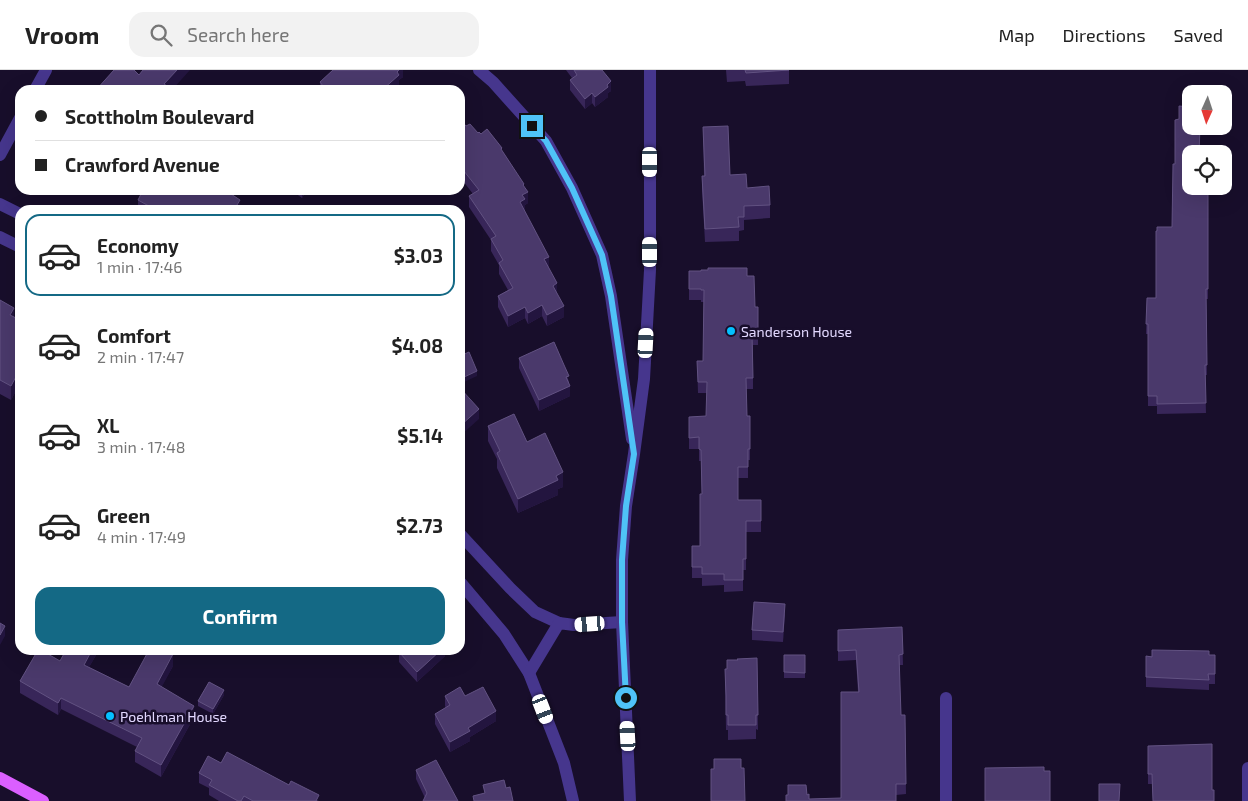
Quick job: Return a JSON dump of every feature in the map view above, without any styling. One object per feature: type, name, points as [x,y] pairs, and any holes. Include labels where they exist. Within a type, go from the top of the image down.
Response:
[{"type":"main road","points":[[0,778],[43,801]]},
{"type":"street","points":[[38,85],[46,70]]},
{"type":"street","points":[[479,70],[493,82],[546,141],[572,188],[602,255],[611,296],[634,454]]},
{"type":"street","points":[[630,801],[622,622],[622,560],[626,506],[644,379],[650,270],[650,70]]},
{"type":"street","points":[[0,155],[15,127]]},
{"type":"street","points":[[0,204],[15,212]]},
{"type":"street","points":[[0,237],[15,244]]},
{"type":"street","points":[[465,539],[535,612],[558,623],[574,625],[622,622]]},
{"type":"street","points":[[465,588],[504,634],[529,673],[564,762],[573,801]]},
{"type":"street","points":[[529,673],[558,623]]},
{"type":"street","points":[[946,698],[946,801]]},
{"type":"street","points":[[1248,768],[1248,801]]},
{"type":"building","points":[[114,70],[134,70],[139,75],[143,70],[177,70],[164,84],[166,85],[100,85]]},
{"type":"building","points":[[333,70],[399,70],[397,72],[399,75],[388,85],[322,85],[320,82]]},
{"type":"building","points":[[574,70],[602,70],[611,81],[607,85],[608,87],[595,97],[592,93],[585,99],[570,80],[577,75]]},
{"type":"building","points":[[745,70],[789,70],[746,73]]},
{"type":"building","points":[[1179,106],[1182,106],[1182,135],[1200,135],[1199,145],[1182,145],[1182,195],[1208,195],[1206,403],[1157,404],[1157,396],[1148,396],[1147,298],[1156,298],[1157,227],[1172,227],[1175,120],[1179,119]]},
{"type":"building","points":[[470,124],[481,134],[487,129],[502,148],[524,184],[528,192],[522,195],[525,199],[520,202],[549,257],[544,259],[557,283],[553,286],[564,306],[547,315],[542,305],[528,313],[525,307],[508,316],[498,296],[513,288],[499,263],[503,260],[491,239],[496,236],[469,196],[479,190],[465,172],[465,125]]},
{"type":"building","points":[[728,126],[730,175],[746,174],[747,188],[769,186],[770,205],[744,206],[744,217],[738,217],[739,227],[705,229],[702,176],[705,176],[703,127]]},
{"type":"building","points":[[140,195],[232,195],[240,200],[237,205],[147,205],[138,200]]},
{"type":"building","points":[[708,268],[747,268],[747,276],[754,276],[755,307],[758,307],[758,334],[752,334],[753,378],[746,378],[747,416],[750,416],[750,449],[748,449],[748,467],[738,467],[738,500],[761,500],[761,521],[746,521],[746,559],[743,559],[743,580],[724,580],[724,574],[702,574],[702,567],[692,567],[692,546],[700,546],[700,494],[702,494],[699,437],[689,438],[689,417],[706,416],[707,382],[698,382],[697,361],[703,361],[704,290],[689,289],[689,271],[708,270]]},
{"type":"building","points":[[0,300],[14,308],[10,315],[15,318],[15,378],[11,386],[0,380]]},
{"type":"building","points":[[554,342],[569,376],[566,377],[570,386],[539,400],[519,358]]},
{"type":"building","points":[[469,352],[477,371],[465,377],[465,354]]},
{"type":"building","points":[[465,394],[479,409],[465,422]]},
{"type":"building","points":[[514,414],[527,442],[545,433],[563,472],[556,476],[558,480],[518,499],[497,453],[500,451],[488,426]]},
{"type":"building","points":[[754,602],[785,604],[783,632],[752,630]]},
{"type":"building","points":[[0,623],[5,626],[0,635]]},
{"type":"building","points":[[902,627],[903,654],[899,655],[901,715],[905,715],[906,784],[896,784],[896,801],[786,801],[788,785],[806,785],[809,799],[841,798],[841,692],[859,692],[856,650],[838,651],[838,630]]},
{"type":"building","points":[[1152,650],[1209,651],[1209,655],[1215,655],[1215,674],[1208,674],[1209,680],[1146,677],[1146,656],[1152,657]]},
{"type":"building","points":[[35,655],[50,655],[60,661],[63,655],[89,655],[84,665],[129,687],[146,655],[172,655],[157,684],[194,706],[161,765],[135,751],[142,738],[61,698],[58,703],[20,681]]},
{"type":"building","points":[[402,655],[436,655],[417,672]]},
{"type":"building","points":[[784,655],[805,655],[805,673],[784,672]]},
{"type":"building","points":[[757,658],[758,715],[756,715],[756,725],[728,725],[725,669],[727,669],[727,660]]},
{"type":"building","points":[[209,682],[224,690],[213,709],[198,701]]},
{"type":"building","points":[[460,687],[465,696],[483,687],[496,711],[468,728],[470,731],[450,742],[435,714],[450,705],[445,696]]},
{"type":"building","points":[[1212,744],[1212,790],[1214,790],[1214,801],[1153,801],[1152,774],[1148,774],[1148,746]]},
{"type":"building","points":[[227,752],[289,785],[291,781],[319,795],[316,801],[253,801],[244,796],[241,801],[238,801],[209,785],[212,780],[199,773],[208,756],[221,763]]},
{"type":"building","points":[[714,759],[741,759],[741,768],[744,768],[745,801],[711,801],[711,769],[714,769]]},
{"type":"building","points":[[436,760],[458,801],[423,801],[427,793],[416,770]]},
{"type":"building","points":[[1044,767],[1044,771],[1050,771],[1050,801],[985,801],[985,768]]},
{"type":"building","points":[[504,780],[506,788],[510,787],[513,801],[474,801],[473,796],[485,793],[483,785]]},
{"type":"building","points":[[1099,784],[1120,784],[1119,801],[1099,801]]},
{"type":"place","name":"Sanderson House","points":[[731,331]]},
{"type":"place","name":"Poehlman House","points":[[110,716]]},
{"type":"route","points":[[532,126],[546,141],[572,188],[602,255],[611,296],[634,454],[626,506],[622,560],[622,622],[626,698]]}]
